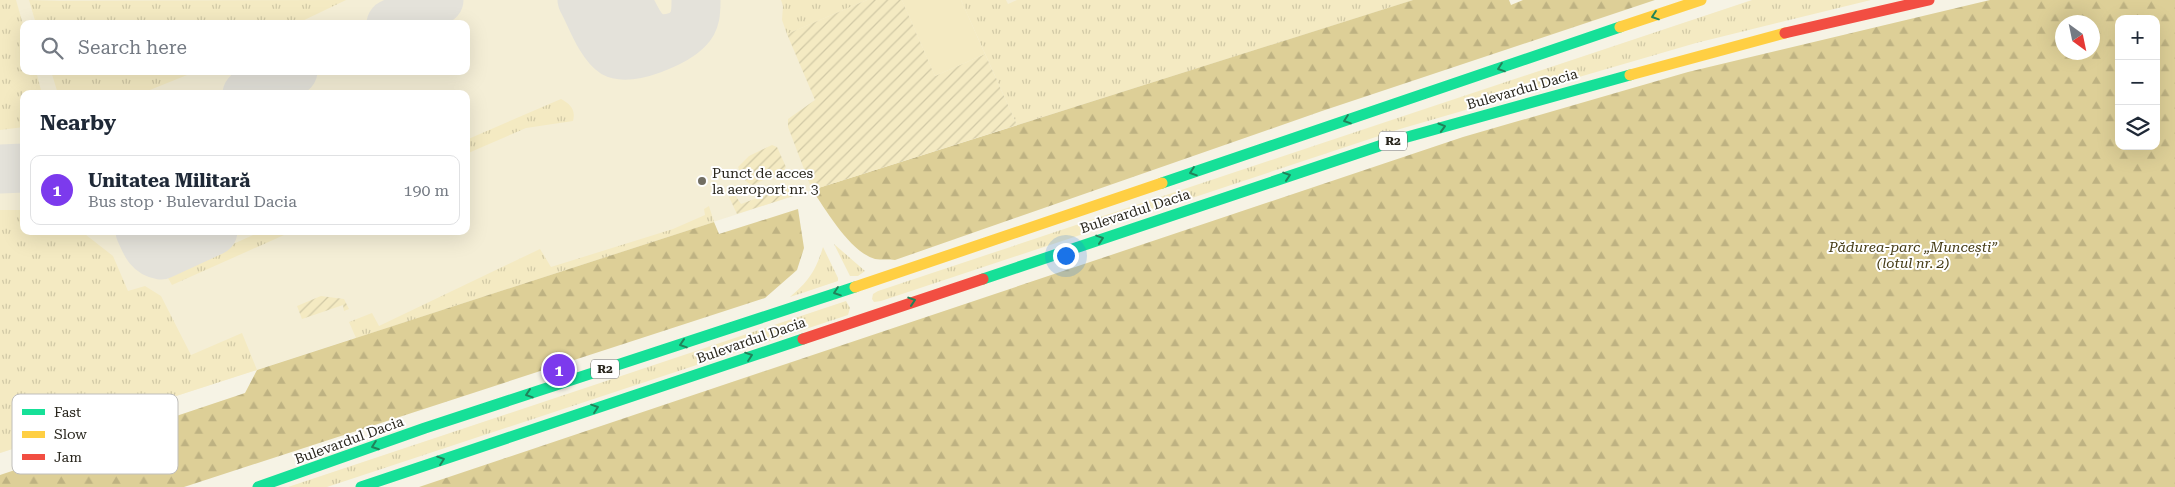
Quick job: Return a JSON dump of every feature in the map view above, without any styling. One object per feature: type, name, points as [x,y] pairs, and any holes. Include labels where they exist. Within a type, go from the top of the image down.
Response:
[{"type":"main road","name":"Bulevardul Dacia","points":[[258,487],[434,425],[755,321],[1701,0]]},
{"type":"main road","name":"Bulevardul Dacia","points":[[361,487],[863,309],[1400,138],[1736,45],[1930,0]]},
{"type":"main road","points":[[855,286],[863,309]]},
{"type":"shaded area","points":[[0,0],[1413,0],[812,190],[178,395],[12,394],[12,449],[0,453]]},
{"type":"green space","points":[[0,0],[16,0],[22,20],[20,20],[20,75],[37,75],[41,90],[20,90],[20,128],[0,130]]},
{"type":"green space","points":[[29,0],[346,0],[304,20],[35,20]]},
{"type":"green space","points":[[781,0],[867,0],[787,34],[782,20],[783,6]]},
{"type":"green space","points":[[867,0],[902,0],[935,76],[985,54],[1017,125],[812,190],[788,127],[788,119],[815,100],[787,34]]},
{"type":"green space","points":[[902,0],[961,0],[985,54],[935,76]]},
{"type":"green space","points":[[961,0],[1006,0],[1008,4],[1017,0],[1413,0],[1017,125]]},
{"type":"green space","points":[[1413,0],[1509,0],[1511,5],[1523,0],[1655,0],[1322,111],[895,260],[875,259],[865,255],[856,248],[839,229],[812,190]]},
{"type":"green space","points":[[1752,0],[1871,0],[1696,43],[1400,129],[881,301],[874,302],[872,299],[873,294],[878,291]]},
{"type":"green space","name":"Pădurea-parc „Muncești” (lotul nr. 2)","points":[[1990,0],[2175,0],[2175,487],[419,487],[1463,137],[1688,72]]},
{"type":"green space","points":[[52,75],[187,75],[150,90],[57,90]]},
{"type":"green space","points":[[561,99],[572,107],[574,113],[573,121],[526,128],[470,152],[470,138]]},
{"type":"green space","points":[[772,145],[777,147],[786,167],[784,170],[753,185],[748,183],[743,178],[738,167],[749,156]]},
{"type":"green space","points":[[792,185],[796,188],[793,196],[737,214],[729,197],[735,195],[741,204]]},
{"type":"green space","points":[[709,206],[714,222],[356,338],[349,322],[372,313],[379,326],[540,249],[551,267],[673,229],[705,215],[704,209]]},
{"type":"green space","points":[[798,209],[804,248],[797,270],[765,298],[184,487],[0,487],[0,475],[12,471],[12,474],[178,474],[178,415],[245,393],[257,370],[714,222],[719,234]]},
{"type":"green space","points":[[0,210],[20,210],[20,235],[86,235],[113,256],[128,291],[145,286],[161,296],[191,355],[242,333],[257,370],[178,396],[178,394],[12,394],[12,449],[0,453]]},
{"type":"green space","points":[[253,235],[284,235],[172,285],[168,278],[171,272]]},
{"type":"green space","points":[[834,244],[865,271],[858,276],[850,276]]},
{"type":"green space","points":[[823,247],[838,281],[790,297],[811,275]]},
{"type":"green space","points":[[321,296],[344,299],[349,309],[344,311],[343,305],[302,319],[297,306]]},
{"type":"green space","points":[[846,301],[850,308],[848,315],[327,487],[288,487]]},
{"type":"taxiway","points":[[399,20],[439,0]]},
{"type":"taxiway","points":[[582,0],[604,43],[614,53],[621,55],[641,53],[674,40],[691,26],[696,12],[696,0]]},
{"type":"taxiway","points":[[627,0],[640,25],[651,36],[667,39],[678,36]]},
{"type":"taxiway","points":[[255,90],[285,75]]},
{"type":"taxiway","points":[[0,169],[20,168]]},
{"type":"taxiway","points":[[142,235],[150,249],[161,255],[204,235]]},
{"type":"traffic: fast","points":[[1162,183],[1620,27]]},
{"type":"traffic: fast","points":[[983,279],[1400,139],[1630,75]]},
{"type":"traffic: fast","points":[[258,487],[425,428],[855,287]]},
{"type":"traffic: fast","points":[[361,487],[803,339]]},
{"type":"traffic: slow","points":[[1620,27],[1701,0]]},
{"type":"traffic: slow","points":[[1630,75],[1785,33]]},
{"type":"traffic: slow","points":[[855,287],[1162,183]]},
{"type":"traffic: jam","points":[[1785,33],[1929,0]]},
{"type":"traffic: jam","points":[[803,339],[983,279]]},
{"type":"place","name":"Punct de acces la aeroport nr. 3","points":[[702,181]]},
{"type":"place","name":"Unitatea Militară","points":[[559,370]]}]
